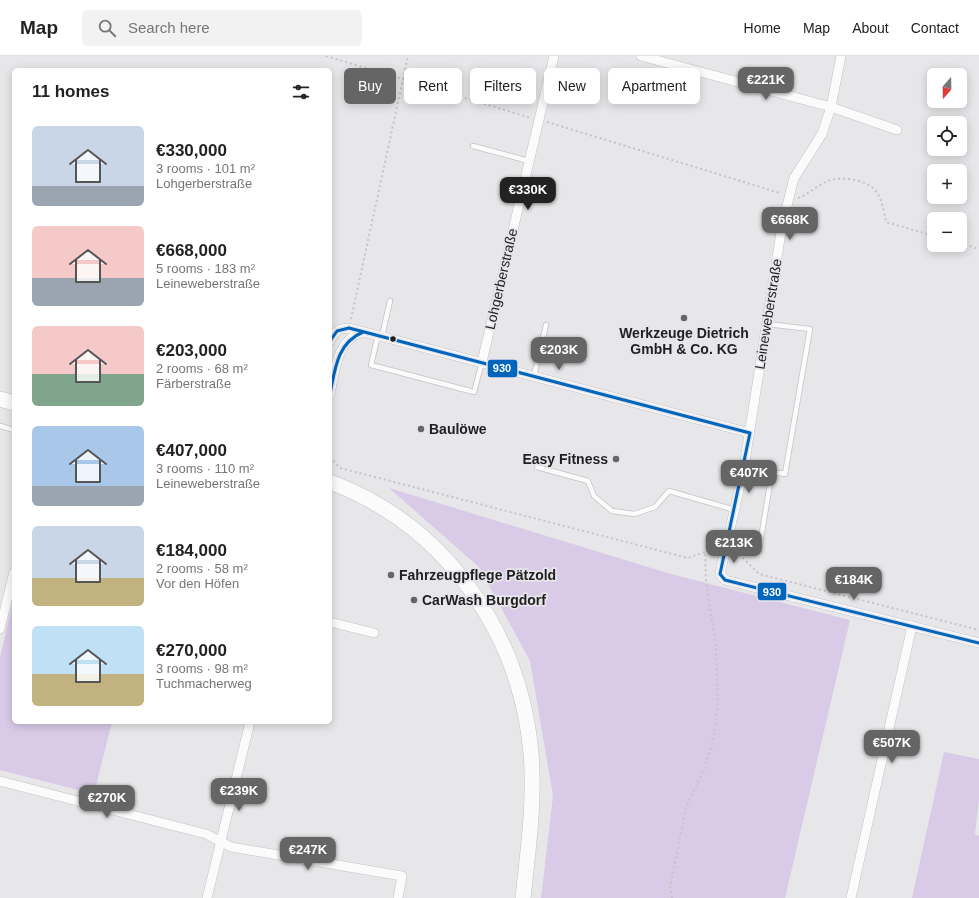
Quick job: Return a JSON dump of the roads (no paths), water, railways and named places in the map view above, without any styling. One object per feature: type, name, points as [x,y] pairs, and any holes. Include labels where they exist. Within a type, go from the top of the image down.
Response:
[{"type":"main road","points":[[0,399],[12,402]]},
{"type":"main road","points":[[332,483],[362,495],[388,509],[424,537],[466,583],[498,635],[520,693],[531,754],[531,815],[523,898]]},
{"type":"street","name":"Lohgerberstraße","points":[[482,362],[554,56]]},
{"type":"street","points":[[641,56],[831,107],[897,130]]},
{"type":"street","name":"Leineweberstraße","points":[[841,56],[831,107],[822,134],[794,178],[781,230],[768,324],[744,467],[720,574],[725,580],[912,626]]},
{"type":"street","points":[[332,337],[335,332],[342,328],[349,328],[750,433]]},
{"type":"street","points":[[332,386],[341,351],[349,338],[354,334],[364,332]]},
{"type":"street","points":[[0,629],[12,580]]},
{"type":"street","points":[[332,622],[374,633]]},
{"type":"street","points":[[851,898],[912,626],[979,643]]},
{"type":"street","points":[[207,898],[250,724]]},
{"type":"street","points":[[0,781],[206,834],[231,847],[402,876],[398,898]]},
{"type":"lane","points":[[473,146],[529,161]]},
{"type":"lane","points":[[390,301],[371,365],[474,392],[482,362]]},
{"type":"lane","points":[[744,467],[785,474],[810,329],[768,324]]},
{"type":"lane","points":[[534,376],[546,325]]},
{"type":"lane","points":[[0,426],[12,429]]},
{"type":"lane","points":[[537,467],[588,480],[594,496],[612,511],[634,514],[655,507],[669,491],[735,510]]},
{"type":"lane","points":[[759,550],[772,472]]},
{"type":"place","name":"Werkzeuge Dietrich GmbH & Co. KG","points":[[684,318]]},
{"type":"place","name":"Baulöwe","points":[[421,429]]},
{"type":"place","name":"Easy Fitness","points":[[616,459]]},
{"type":"place","name":"Fahrzeugpflege Pätzold","points":[[391,575]]},
{"type":"place","name":"CarWash Burgdorf","points":[[414,600]]}]
